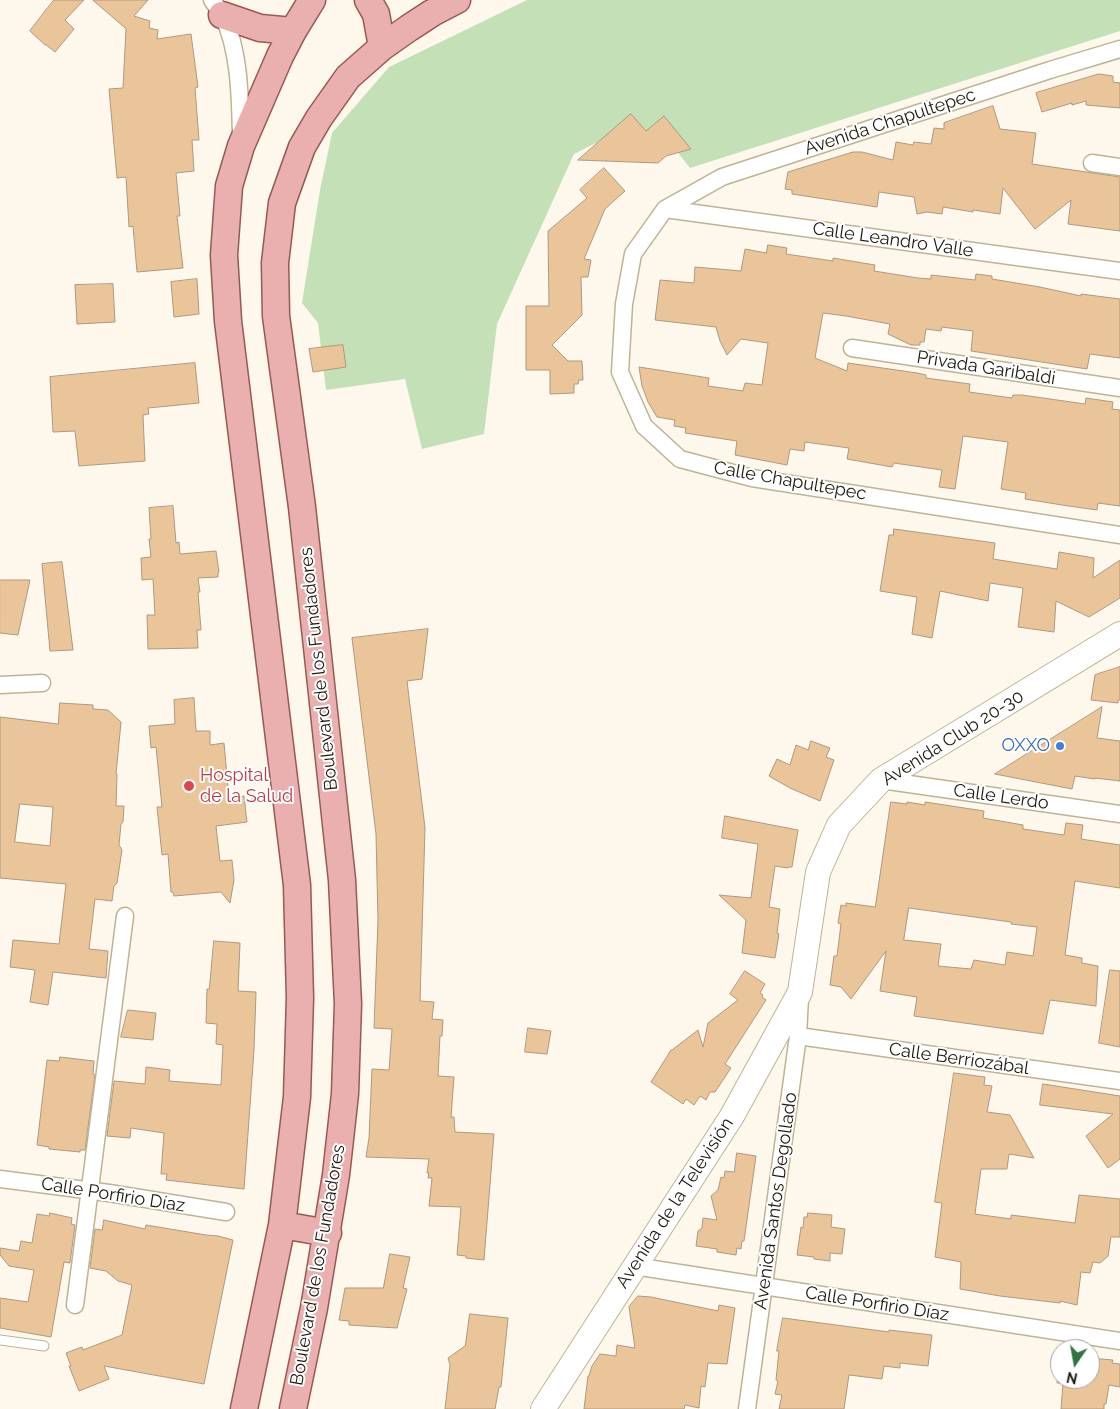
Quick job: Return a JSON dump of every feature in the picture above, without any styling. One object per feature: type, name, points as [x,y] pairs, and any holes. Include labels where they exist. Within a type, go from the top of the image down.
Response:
[{"type":"main road","points":[[244,1409],[282,1225],[297,1097],[300,998],[297,885],[228,312],[224,255],[229,186],[241,146],[280,56],[312,0]]},
{"type":"main road","points":[[368,0],[376,14],[382,47]]},
{"type":"main road","name":"Boulevard de los Fundadores","points":[[293,1409],[328,1233],[336,1175],[345,1094],[348,1004],[342,880],[302,507],[276,316],[275,263],[282,203],[302,147],[319,118],[348,77],[382,47],[432,13],[457,0]]},
{"type":"main road","points":[[217,7],[260,28],[293,31]]},
{"type":"main road","name":"Avenida Club 20-30","points":[[800,992],[818,872],[839,825],[881,780],[1120,634]]},
{"type":"main road","name":"Avenida de la Televisión","points":[[542,1409],[732,1116],[800,992]]},
{"type":"main road","points":[[282,1225],[328,1233]]},
{"type":"street","points":[[217,7],[228,29],[234,56],[240,91],[241,146]]},
{"type":"street","name":"Avenida Chapultepec","points":[[665,209],[722,177],[1120,49]]},
{"type":"street","points":[[1092,163],[1120,167]]},
{"type":"street","name":"Calle Leandro Valle","points":[[665,209],[1120,271]]},
{"type":"street","name":"Calle Chapultepec","points":[[665,209],[633,254],[624,304],[620,372],[644,426],[680,459],[752,478],[1120,535]]},
{"type":"street","name":"Privada Garibaldi","points":[[852,348],[1120,388]]},
{"type":"street","points":[[0,685],[42,683]]},
{"type":"street","name":"Calle Lerdo","points":[[881,780],[1120,814]]},
{"type":"street","points":[[75,1304],[125,916]]},
{"type":"street","name":"Avenida Santos Degollado","points":[[747,1409],[798,1036],[800,992]]},
{"type":"street","name":"Calle Berriozábal","points":[[798,1036],[1120,1081]]},
{"type":"street","name":"Calle Porfirio Díaz","points":[[0,1179],[89,1190],[226,1212]]},
{"type":"street","name":"Calle Porfirio Díaz","points":[[634,1266],[1120,1342]]},
{"type":"lane","points":[[0,1340],[44,1346]]},
{"type":"green space","points":[[527,0],[1120,0],[1120,31],[690,168],[668,140],[622,130],[574,154],[497,324],[484,434],[422,449],[405,379],[326,390],[318,323],[302,303],[320,190],[332,133],[389,67]]},
{"type":"building","points":[[54,0],[84,0],[65,20],[74,29],[55,52],[30,31]]},
{"type":"building","points":[[93,0],[148,0],[134,16],[150,21],[149,28],[158,30],[157,39],[191,34],[198,87],[195,88],[199,140],[192,140],[194,171],[176,173],[180,216],[177,216],[183,268],[137,272],[133,226],[129,227],[126,177],[117,178],[109,89],[123,88],[126,29]]},
{"type":"building","points":[[1099,74],[1113,76],[1113,82],[1120,83],[1120,108],[1086,105],[1086,101],[1042,112],[1036,93]]},
{"type":"building","points":[[993,106],[1000,129],[1036,133],[1032,164],[1120,177],[1120,231],[1068,224],[1071,200],[1035,229],[1003,188],[1000,214],[943,207],[942,214],[927,212],[917,214],[914,197],[879,192],[877,207],[792,194],[792,190],[785,189],[788,172],[853,152],[862,152],[893,160],[896,142],[913,145],[914,142],[931,144],[934,128],[944,129],[944,123]]},
{"type":"building","points":[[631,114],[646,131],[664,116],[691,149],[666,156],[658,163],[578,160]]},
{"type":"building","points":[[604,168],[625,191],[605,209],[584,259],[591,260],[588,277],[581,277],[582,315],[552,345],[568,361],[582,361],[583,380],[579,380],[578,384],[574,384],[574,393],[550,394],[550,370],[526,370],[526,306],[549,306],[548,231],[587,198],[580,190]]},
{"type":"building","points":[[768,245],[787,248],[786,254],[833,261],[833,258],[875,265],[874,271],[918,278],[931,279],[931,275],[975,280],[976,274],[992,276],[992,279],[1081,296],[1081,294],[1120,299],[1120,358],[1090,354],[1087,369],[971,351],[973,331],[942,327],[941,331],[926,329],[924,342],[920,342],[920,345],[911,345],[888,334],[890,324],[823,313],[815,358],[847,371],[848,363],[917,373],[926,375],[926,378],[970,384],[969,392],[1012,398],[1013,395],[1022,395],[1085,404],[1086,398],[1113,402],[1112,409],[1120,410],[1120,506],[1098,503],[1097,510],[1062,505],[1025,499],[1026,493],[1001,489],[1008,442],[963,436],[955,489],[939,487],[942,470],[894,463],[892,467],[847,459],[849,448],[805,442],[804,451],[790,449],[787,465],[735,455],[737,441],[685,433],[686,428],[674,426],[675,420],[657,417],[648,402],[642,386],[639,367],[709,378],[708,386],[743,391],[745,383],[762,385],[768,343],[741,339],[727,355],[716,327],[655,320],[660,280],[694,283],[695,267],[741,271],[745,249],[766,253]]},
{"type":"building","points":[[197,279],[199,314],[174,317],[171,282]]},
{"type":"building","points":[[113,284],[115,322],[77,324],[75,285]]},
{"type":"building","points":[[343,345],[346,367],[313,372],[309,349]]},
{"type":"building","points":[[195,363],[199,403],[148,408],[149,414],[143,415],[145,461],[79,466],[75,431],[53,432],[50,377]]},
{"type":"building","points":[[173,506],[176,543],[179,542],[180,554],[216,551],[219,572],[218,577],[198,578],[201,630],[197,630],[198,648],[148,649],[147,615],[155,615],[153,579],[142,580],[141,558],[151,557],[149,508]]},
{"type":"building","points":[[894,529],[995,543],[993,559],[1057,569],[1059,552],[1094,558],[1093,578],[1120,560],[1120,598],[1089,617],[1056,601],[1054,632],[1018,627],[1023,588],[990,583],[988,601],[940,591],[932,638],[912,634],[917,597],[880,591],[889,535],[893,535]]},
{"type":"building","points":[[62,562],[73,650],[50,651],[42,564]]},
{"type":"building","points":[[0,580],[30,580],[18,635],[0,633]]},
{"type":"building","points":[[428,629],[422,679],[407,681],[425,828],[420,1001],[434,1002],[432,1019],[443,1020],[442,1036],[440,1036],[438,1076],[454,1077],[451,1117],[454,1117],[455,1132],[494,1134],[484,1260],[457,1255],[461,1207],[429,1206],[432,1178],[428,1178],[429,1173],[427,1173],[429,1159],[366,1157],[369,1138],[372,1069],[389,1070],[392,1029],[374,1028],[378,920],[376,834],[352,638]]},
{"type":"building","points":[[1120,667],[1120,700],[1118,700],[1118,703],[1091,700],[1095,675]]},
{"type":"building","points":[[194,698],[196,731],[210,731],[210,745],[224,743],[229,798],[244,796],[247,822],[216,826],[220,861],[232,860],[234,880],[230,903],[221,892],[174,896],[173,892],[171,892],[168,854],[162,855],[157,807],[162,807],[156,747],[151,748],[149,726],[175,724],[174,700]]},
{"type":"building","points":[[60,703],[93,705],[93,709],[108,710],[121,722],[116,774],[116,806],[124,806],[119,845],[122,850],[117,883],[114,886],[112,901],[95,899],[89,949],[108,951],[106,978],[53,972],[48,1005],[30,1002],[35,970],[10,967],[13,940],[59,944],[66,884],[0,878],[0,717],[58,724]],"holes":[[[20,804],[53,807],[50,846],[15,842]]]},
{"type":"building","points":[[1102,707],[1097,738],[1120,741],[1120,781],[1075,776],[1072,789],[995,774]]},
{"type":"building","points":[[811,741],[830,748],[826,757],[834,760],[820,801],[790,788],[769,776],[777,759],[790,765],[796,745],[808,750]]},
{"type":"building","points":[[891,802],[925,805],[925,802],[984,811],[983,818],[1023,825],[1023,829],[1064,835],[1066,823],[1083,825],[1081,839],[1120,845],[1120,888],[1075,881],[1065,955],[1082,958],[1082,963],[1098,966],[1096,1006],[1050,1000],[1043,1034],[914,1016],[917,997],[880,991],[886,951],[851,999],[841,987],[830,985],[834,956],[837,956],[841,924],[838,923],[841,905],[846,906],[846,903],[875,907]],"holes":[[[909,908],[1011,922],[1011,924],[1037,927],[1033,956],[1007,952],[1005,965],[974,960],[971,969],[938,966],[941,944],[904,940]]]},
{"type":"building","points":[[725,816],[798,830],[792,867],[775,866],[769,907],[780,909],[777,933],[779,934],[775,958],[742,953],[746,920],[719,895],[751,898],[758,844],[722,838]]},
{"type":"building","points":[[214,941],[240,943],[238,991],[256,992],[254,1050],[244,1189],[166,1180],[167,1174],[161,1174],[164,1133],[131,1128],[130,1138],[107,1136],[114,1081],[145,1084],[146,1067],[170,1070],[169,1081],[221,1085],[223,1045],[216,1044],[217,1024],[206,1023],[207,989],[209,989]]},
{"type":"building","points":[[1110,970],[1120,971],[1120,1047],[1099,1043]]},
{"type":"building","points":[[745,971],[765,984],[760,993],[766,1000],[725,1064],[731,1068],[715,1092],[710,1092],[706,1100],[700,1096],[694,1105],[686,1099],[683,1104],[651,1082],[671,1050],[698,1030],[703,1047],[708,1023],[738,1000],[730,994]]},
{"type":"building","points":[[128,1010],[156,1013],[153,1040],[121,1037]]},
{"type":"building","points":[[528,1028],[551,1031],[547,1054],[525,1052]]},
{"type":"building","points":[[60,1057],[94,1061],[93,1074],[95,1075],[85,1150],[80,1150],[80,1152],[49,1149],[49,1147],[37,1145],[47,1060],[59,1061]]},
{"type":"building","points":[[954,1073],[985,1077],[984,1085],[992,1086],[987,1112],[1010,1115],[1034,1158],[1009,1154],[1007,1169],[981,1169],[975,1214],[1011,1219],[1011,1215],[1075,1223],[1079,1195],[1120,1199],[1120,1237],[1111,1237],[1108,1256],[1100,1263],[1093,1262],[1090,1273],[1081,1272],[1077,1305],[1060,1301],[1060,1303],[1000,1296],[960,1289],[961,1262],[935,1257],[942,1203],[935,1202]]},
{"type":"building","points":[[1043,1084],[1120,1096],[1120,1159],[1108,1168],[1086,1136],[1113,1114],[1040,1105]]},
{"type":"building","points":[[737,1153],[756,1156],[744,1241],[742,1241],[741,1249],[737,1248],[736,1255],[717,1252],[717,1249],[696,1246],[698,1231],[702,1228],[703,1218],[717,1220],[711,1196],[718,1190],[721,1177],[724,1178],[725,1171],[734,1172]]},
{"type":"building","points":[[50,1213],[72,1218],[71,1224],[75,1225],[70,1263],[64,1262],[51,1337],[0,1328],[0,1298],[28,1302],[34,1270],[9,1266],[0,1255],[0,1248],[19,1251],[21,1241],[32,1243],[37,1214],[49,1216]]},
{"type":"building","points":[[808,1213],[832,1215],[831,1227],[845,1229],[842,1254],[830,1253],[830,1261],[797,1255],[801,1227],[803,1228],[804,1217],[807,1217]]},
{"type":"building","points":[[104,1220],[145,1229],[146,1225],[233,1240],[204,1384],[104,1366],[109,1379],[79,1391],[66,1353],[82,1347],[83,1350],[122,1335],[132,1285],[118,1281],[106,1271],[90,1268],[95,1229],[102,1230]]},
{"type":"building","points":[[390,1254],[410,1257],[403,1288],[407,1289],[397,1328],[349,1325],[349,1321],[339,1320],[345,1288],[383,1288]]},
{"type":"building","points":[[638,1296],[718,1311],[719,1305],[735,1308],[727,1364],[708,1363],[705,1387],[701,1386],[699,1408],[685,1405],[684,1409],[584,1409],[588,1376],[600,1354],[616,1356],[617,1345],[635,1348],[629,1307]]},
{"type":"building","points":[[470,1314],[508,1318],[501,1387],[499,1387],[495,1409],[445,1409],[450,1365],[448,1358],[465,1346]]},
{"type":"building","points":[[783,1318],[889,1332],[889,1330],[932,1335],[928,1366],[900,1363],[900,1368],[884,1366],[882,1379],[849,1375],[844,1409],[779,1409],[782,1395],[775,1394],[778,1381],[776,1380],[779,1351],[777,1351]]},
{"type":"building","points":[[1100,1359],[1113,1360],[1112,1363],[1120,1364],[1120,1387],[1109,1385],[1104,1409],[1061,1409],[1063,1389],[1100,1389]]},
{"type":"place","name":"OXXO","points":[[1060,746]]},
{"type":"place","name":"Hospital de la Salud","points":[[189,786]]}]
